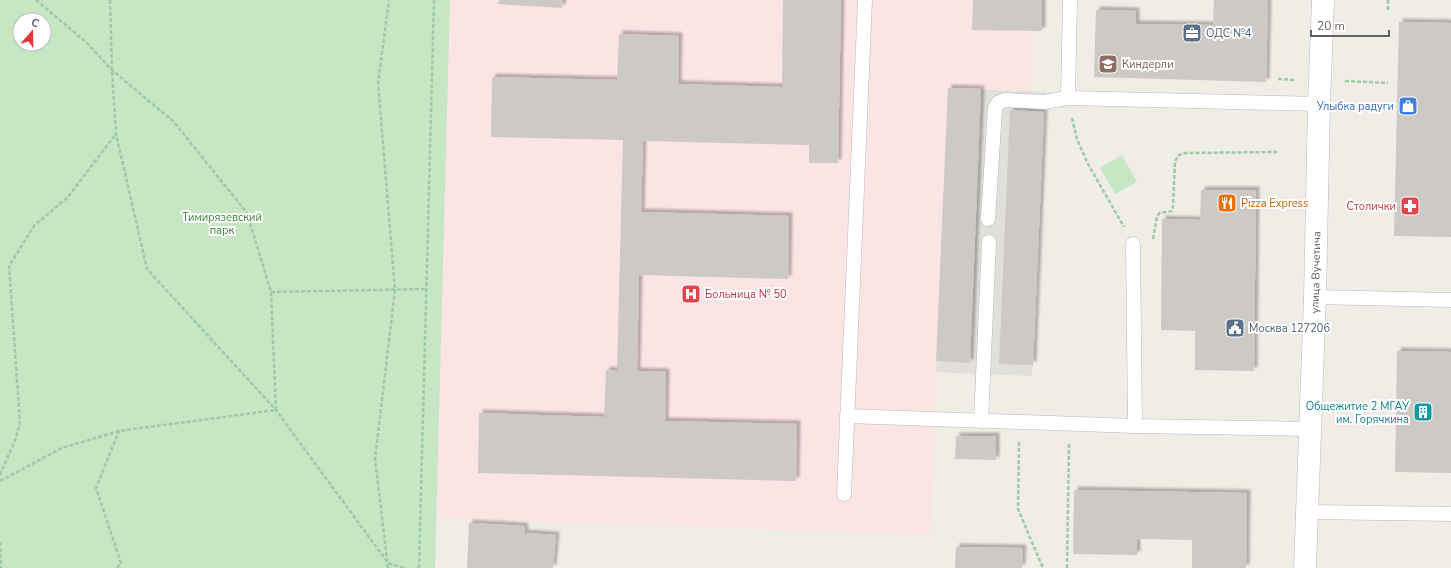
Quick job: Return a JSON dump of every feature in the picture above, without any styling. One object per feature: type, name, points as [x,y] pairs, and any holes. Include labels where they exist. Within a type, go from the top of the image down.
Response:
[{"type":"street","name":"улица Вучетича","points":[[1305,568],[1315,297],[1323,0]]},
{"type":"lane","points":[[844,494],[865,0]]},
{"type":"lane","points":[[1068,98],[1070,0]]},
{"type":"lane","points":[[988,219],[995,109],[998,103],[1005,100],[1044,102],[1068,98],[1319,104]]},
{"type":"lane","points":[[981,421],[989,242]]},
{"type":"lane","points":[[1133,244],[1135,426]]},
{"type":"lane","points":[[1315,297],[1451,300]]},
{"type":"lane","points":[[847,416],[1135,426],[1310,428]]},
{"type":"lane","points":[[1307,512],[1451,514]]},
{"type":"path","points":[[36,0],[87,43],[112,70],[174,122],[247,213],[271,292],[276,410]]},
{"type":"path","points":[[110,0],[116,134],[147,269],[276,410],[388,563],[404,568]]},
{"type":"path","points":[[388,0],[378,83],[395,290],[375,459],[388,568]]},
{"type":"path","points":[[419,568],[434,0]]},
{"type":"path","points":[[1388,0],[1388,10]]},
{"type":"path","points":[[1278,79],[1303,80]]},
{"type":"path","points":[[1345,81],[1388,83]]},
{"type":"path","points":[[1068,98],[1077,139],[1088,164],[1133,244],[1147,244],[1151,242],[1154,237],[1156,216],[1160,213],[1172,212],[1175,162],[1179,155],[1185,153],[1277,152]]},
{"type":"path","points":[[0,475],[16,438],[20,423],[9,266],[34,226],[67,198],[116,134]]},
{"type":"path","points":[[271,292],[426,290]]},
{"type":"path","points":[[0,481],[62,448],[119,431],[276,410]]},
{"type":"path","points":[[1019,422],[1018,508],[1043,568]]},
{"type":"path","points":[[1067,568],[1069,424]]},
{"type":"path","points":[[117,568],[121,563],[96,488],[119,431]]},
{"type":"path","points":[[0,542],[2,568]]},
{"type":"shaded area","name":"Больница № 50","points":[[450,0],[1042,0],[1042,31],[1032,31],[1031,91],[948,88],[936,361],[931,535],[436,518]]},
{"type":"shaded area","points":[[948,88],[1045,92],[1032,376],[936,372]]},
{"type":"green space","name":"Тимирязевский парк","points":[[0,0],[450,0],[435,568],[0,568]]},
{"type":"green space","points":[[1122,155],[1137,182],[1115,194],[1100,168]]},
{"type":"building","points":[[499,0],[563,0],[562,8],[498,4]]},
{"type":"building","points":[[783,0],[841,0],[838,163],[809,163],[809,145],[643,141],[641,212],[789,216],[788,279],[639,275],[637,371],[666,372],[665,421],[797,424],[796,481],[478,473],[479,413],[604,417],[606,370],[617,371],[623,140],[491,137],[492,77],[617,80],[619,34],[679,36],[678,84],[782,87]]},
{"type":"building","points":[[973,0],[1042,0],[1042,31],[972,30]]},
{"type":"building","points":[[1214,0],[1268,0],[1266,82],[1094,77],[1096,10],[1136,11],[1136,24],[1213,25]]},
{"type":"building","points":[[1399,22],[1451,23],[1451,237],[1394,236]]},
{"type":"building","points":[[948,88],[981,89],[970,363],[936,361]]},
{"type":"building","points":[[1010,110],[1044,112],[1033,365],[999,364]]},
{"type":"building","points":[[1201,190],[1256,190],[1254,371],[1195,370],[1195,331],[1161,330],[1162,219],[1200,220]]},
{"type":"building","name":"Общежитие 2 МГАУ им. Горячкина","points":[[1397,351],[1451,352],[1451,473],[1395,472]]},
{"type":"building","points":[[956,436],[996,436],[996,460],[955,459]]},
{"type":"building","points":[[1074,490],[1247,493],[1246,568],[1192,568],[1192,540],[1137,539],[1137,555],[1073,554]]},
{"type":"building","points":[[469,523],[524,526],[525,533],[556,535],[553,568],[467,568]]},
{"type":"building","points":[[956,547],[1023,548],[1022,568],[955,568]]},
{"type":"place","name":"ОДС №4","points":[[1192,33]]},
{"type":"place","name":"Киндерли","points":[[1108,64]]},
{"type":"place","name":"Улыбка радуги","points":[[1408,106]]},
{"type":"place","name":"Pizza Express","points":[[1227,203]]},
{"type":"place","name":"Столички","points":[[1410,206]]},
{"type":"place","name":"Больница № 50","points":[[691,294]]},
{"type":"place","name":"Москва 127206","points":[[1235,328]]},
{"type":"place","name":"Общежитие 2 МГАУ им. Горячкина","points":[[1423,412]]}]
